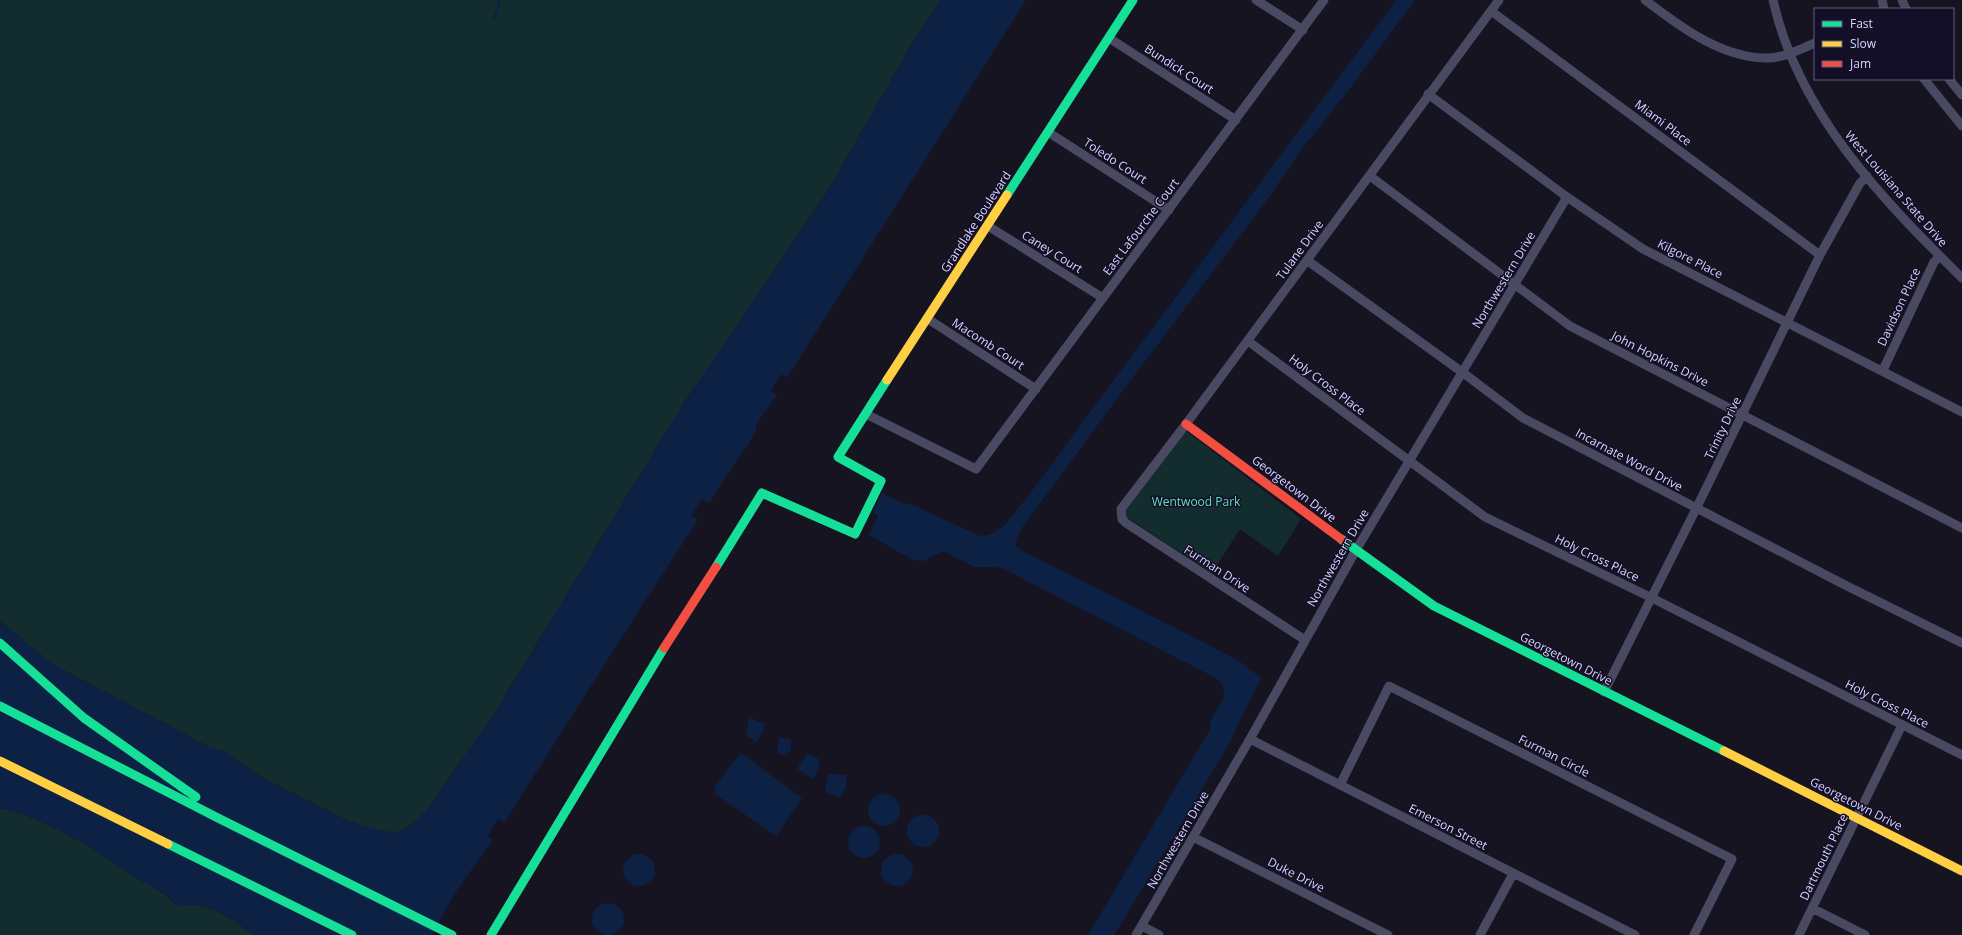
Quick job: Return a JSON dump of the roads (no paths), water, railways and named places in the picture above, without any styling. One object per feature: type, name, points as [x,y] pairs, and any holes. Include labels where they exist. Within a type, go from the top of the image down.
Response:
[{"type":"main road","name":"Grandlake Boulevard","points":[[491,935],[665,647],[762,493],[855,534],[881,480],[838,457],[1133,0]]},
{"type":"main road","name":"Georgetown Drive","points":[[1186,424],[1434,606],[1962,871]]},
{"type":"main road","points":[[0,644],[84,718],[150,766],[211,807],[218,818]]},
{"type":"main road","points":[[0,706],[218,818],[452,935]]},
{"type":"main road","points":[[0,757],[50,784],[352,935]]},
{"type":"main road","points":[[0,761],[50,784]]},
{"type":"street","points":[[1256,0],[1303,30]]},
{"type":"street","name":"East Lafourche Court","points":[[866,414],[976,469],[1324,0]]},
{"type":"street","name":"Tulane Drive","points":[[1120,514],[1124,504],[1248,341],[1370,176],[1428,94],[1499,0]]},
{"type":"street","points":[[1645,0],[1687,30],[1723,48],[1743,55],[1766,58],[1789,53],[1814,43]]},
{"type":"street","name":"West Louisiana State Drive","points":[[1773,0],[1789,53],[1815,107],[1837,140],[1867,176],[1962,278]]},
{"type":"street","name":"Miami Place","points":[[1490,11],[1820,255]]},
{"type":"street","name":"Bundick Court","points":[[1109,38],[1236,120]]},
{"type":"street","points":[[1925,80],[1962,126]]},
{"type":"street","points":[[1950,80],[1962,95]]},
{"type":"street","name":"Kilgore Place","points":[[1428,94],[1567,197],[1643,249],[1883,370],[1962,412]]},
{"type":"street","name":"Toledo Court","points":[[1048,132],[1169,210]]},
{"type":"street","name":"John Hopkins Drive","points":[[1370,176],[1570,326],[1962,528]]},
{"type":"street","name":"Trinity Drive","points":[[1604,692],[1788,323],[1820,255],[1860,183],[1867,176]]},
{"type":"street","name":"Northwestern Drive","points":[[1136,935],[1250,739],[1304,640],[1356,550],[1567,197]]},
{"type":"street","name":"Caney Court","points":[[988,226],[1103,298]]},
{"type":"street","name":"Davidson Place","points":[[1883,370],[1934,262],[1940,256]]},
{"type":"street","name":"Incarnate Word Drive","points":[[1308,260],[1523,418],[1696,509],[1962,643]]},
{"type":"street","name":"Macomb Court","points":[[928,319],[1036,389]]},
{"type":"street","name":"Holy Cross Place","points":[[1248,341],[1485,517],[1652,598],[1962,756]]},
{"type":"street","name":"Furman Drive","points":[[1120,514],[1126,523],[1304,640]]},
{"type":"street","name":"Furman Circle","points":[[1340,785],[1389,686],[1732,859],[1694,935]]},
{"type":"street","name":"Dartmouth Place","points":[[1799,935],[1902,725]]},
{"type":"street","name":"Emerson Street","points":[[1250,739],[1635,935]]},
{"type":"street","name":"Duke Drive","points":[[1193,837],[1388,935]]},
{"type":"street","points":[[1480,935],[1513,874]]},
{"type":"street","points":[[1812,908],[1865,935]]},
{"type":"street","points":[[1142,926],[1159,935]]},
{"type":"water","points":[[940,0],[1026,0],[787,378],[781,374],[771,391],[777,395],[755,426],[757,429],[747,448],[745,448],[709,503],[702,499],[691,516],[698,520],[504,823],[498,819],[488,836],[493,840],[455,893],[432,935],[254,935],[235,921],[205,907],[198,905],[175,906],[169,897],[164,893],[136,878],[105,857],[54,827],[36,819],[0,808],[0,621],[52,664],[209,747],[228,753],[235,760],[265,779],[348,821],[394,833],[405,829],[415,822],[427,810],[494,714],[682,406],[826,194],[913,42]]},
{"type":"water","points":[[1396,0],[1415,0],[1349,90],[1301,150],[1272,193],[1116,400],[1022,528],[1015,542],[1016,546],[1025,552],[1238,660],[1261,678],[1228,746],[1114,935],[1088,935],[1210,730],[1213,716],[1223,698],[1224,692],[1222,685],[1216,678],[1006,570],[997,567],[975,567],[943,551],[924,561],[913,560],[869,535],[878,516],[873,512],[882,493],[904,504],[906,503],[917,507],[980,536],[989,535],[1004,526],[1028,496]]},
{"type":"water","points":[[749,718],[766,724],[757,742],[746,736]]},
{"type":"water","points":[[779,737],[791,740],[791,750],[784,756],[777,752]]},
{"type":"water","points":[[741,753],[802,798],[776,836],[714,793],[715,786]]},
{"type":"water","points":[[807,753],[820,760],[817,774],[813,779],[797,769]]},
{"type":"water","points":[[829,774],[846,775],[846,788],[840,797],[825,792]]},
{"type":"water","points":[[884,794],[895,799],[900,810],[895,821],[884,826],[873,821],[868,810],[873,799]]},
{"type":"water","points":[[923,815],[934,820],[939,831],[934,842],[923,847],[912,842],[907,831],[912,820]]},
{"type":"water","points":[[864,826],[875,831],[880,842],[875,853],[864,858],[853,853],[848,842],[853,831]]},
{"type":"water","points":[[639,854],[650,859],[655,870],[650,881],[639,886],[628,881],[623,870],[628,859]]},
{"type":"water","points":[[897,854],[908,859],[913,870],[908,881],[897,886],[886,881],[881,870],[886,859]]},
{"type":"water","points":[[608,903],[619,908],[624,919],[619,930],[608,935],[597,930],[592,919],[597,908]]},
{"type":"waterway","points":[[494,18],[499,7],[499,0]]},
{"type":"park label","name":"Wentwood Park","points":[[1196,502]]}]
